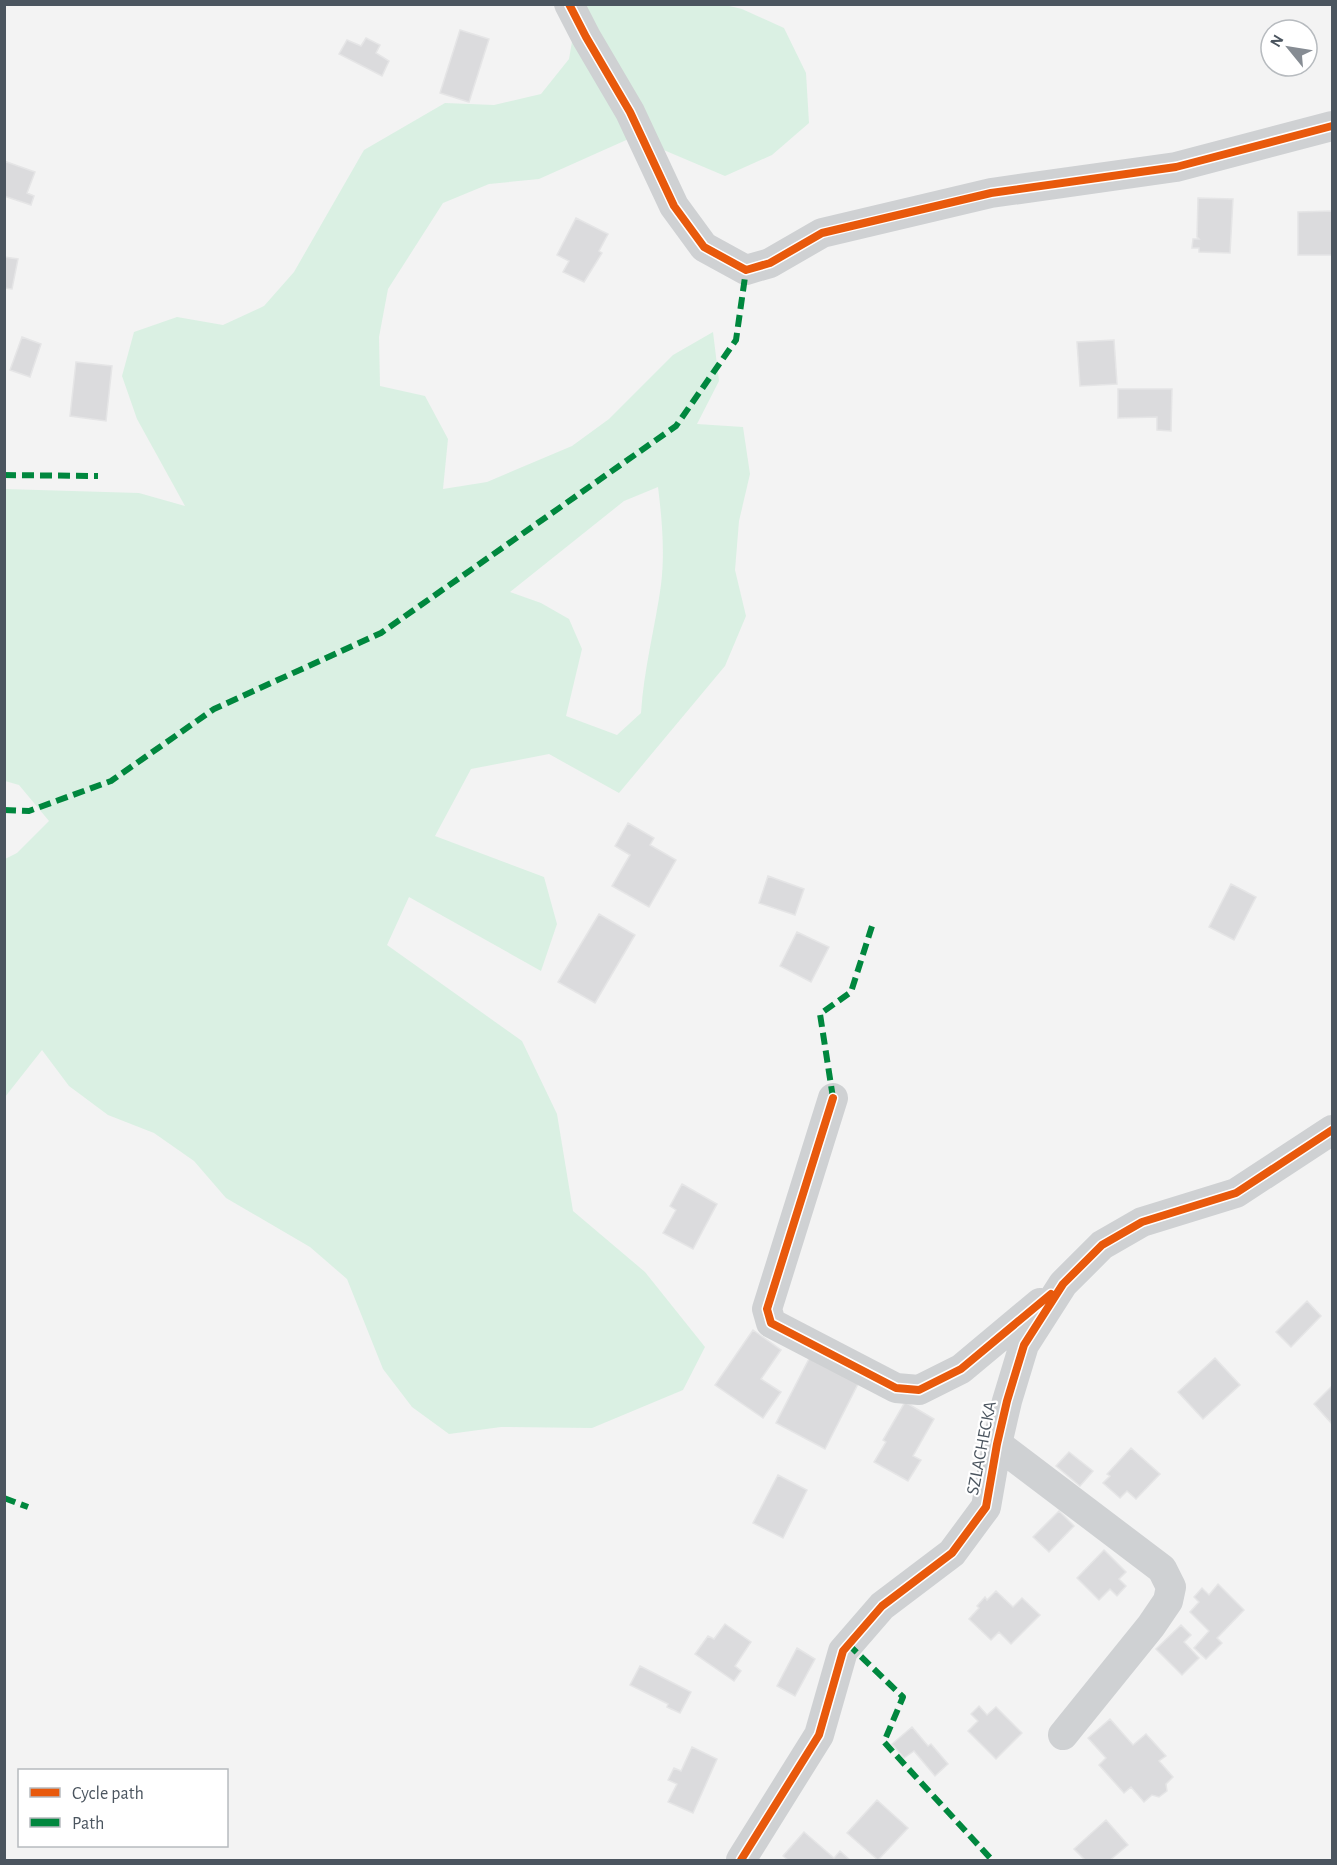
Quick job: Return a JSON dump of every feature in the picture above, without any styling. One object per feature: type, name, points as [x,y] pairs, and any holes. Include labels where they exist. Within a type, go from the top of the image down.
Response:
[{"type":"street","points":[[569,4],[630,112],[674,206],[704,247],[746,270],[770,263],[822,233],[991,193],[1176,167],[1332,126]]},
{"type":"street","points":[[833,1098],[767,1309],[771,1323],[896,1388],[919,1390],[961,1369],[1063,1284]]},
{"type":"street","name":"SZLACHECKA","points":[[741,1860],[819,1735],[843,1651],[882,1606],[952,1553],[986,1507],[1006,1401],[1024,1345],[1063,1284],[1102,1245],[1142,1222],[1236,1193],[1332,1130]]},
{"type":"street","points":[[997,1444],[1162,1569],[1171,1587],[1168,1602],[1151,1626],[1063,1735]]},
{"type":"green space","points":[[583,5],[725,5],[742,9],[784,28],[806,73],[809,123],[772,155],[725,176],[633,137],[539,179],[489,184],[443,203],[388,289],[379,337],[380,386],[425,396],[448,439],[443,489],[487,482],[572,446],[609,419],[673,355],[713,332],[719,381],[697,424],[743,427],[750,474],[739,521],[735,570],[746,616],[725,666],[619,793],[549,754],[471,769],[435,836],[544,877],[557,924],[541,971],[409,897],[387,945],[522,1041],[557,1114],[573,1211],[645,1272],[705,1347],[683,1390],[592,1428],[501,1427],[449,1434],[412,1407],[383,1369],[347,1279],[310,1247],[226,1198],[194,1161],[154,1133],[108,1115],[69,1086],[42,1050],[5,1097],[5,859],[17,853],[49,821],[19,785],[5,781],[5,489],[139,493],[185,506],[137,419],[122,376],[134,332],[177,317],[223,325],[264,306],[294,272],[364,150],[445,103],[494,105],[541,94],[569,59],[577,13]],"holes":[[[658,487],[663,561],[641,713],[617,735],[566,716],[582,649],[569,619],[541,603],[510,592],[624,501]]]},
{"type":"building","points":[[460,30],[489,39],[469,102],[440,93]]},
{"type":"building","points":[[366,38],[380,45],[376,53],[389,61],[382,76],[339,54],[347,40],[361,46]]},
{"type":"building","points":[[4,161],[35,172],[27,193],[34,196],[31,205],[4,196]]},
{"type":"building","points":[[1198,198],[1233,199],[1230,253],[1199,252],[1199,248],[1192,248],[1193,239],[1199,239],[1197,237]]},
{"type":"building","points":[[1332,211],[1332,255],[1298,255],[1298,212]]},
{"type":"building","points":[[576,218],[608,234],[599,251],[602,253],[584,282],[563,272],[569,261],[557,255]]},
{"type":"building","points":[[4,257],[18,259],[12,289],[4,288]]},
{"type":"building","points":[[22,337],[41,344],[30,377],[10,370]]},
{"type":"building","points":[[1114,340],[1117,384],[1080,386],[1077,342]]},
{"type":"building","points":[[76,362],[112,366],[106,421],[70,416]]},
{"type":"building","points":[[1118,389],[1172,389],[1171,431],[1157,430],[1157,417],[1118,418]]},
{"type":"building","points":[[628,823],[654,838],[650,845],[676,860],[649,907],[612,886],[630,855],[615,846]]},
{"type":"building","points":[[768,876],[804,889],[795,915],[759,903]]},
{"type":"building","points":[[1231,884],[1256,897],[1234,940],[1209,927]]},
{"type":"building","points":[[599,914],[635,935],[595,1003],[558,982]]},
{"type":"building","points":[[797,932],[829,947],[811,982],[780,966]]},
{"type":"building","points":[[682,1184],[717,1204],[693,1249],[663,1233],[676,1210],[670,1206]]},
{"type":"building","points":[[1307,1301],[1321,1316],[1291,1347],[1276,1332]]},
{"type":"building","points":[[753,1330],[781,1350],[761,1379],[781,1392],[763,1418],[715,1385]]},
{"type":"building","points":[[811,1355],[860,1380],[825,1449],[776,1423]]},
{"type":"building","points":[[1215,1358],[1240,1385],[1203,1419],[1178,1392]]},
{"type":"building","points":[[1332,1386],[1332,1424],[1314,1404]]},
{"type":"building","points":[[905,1402],[934,1419],[913,1456],[921,1460],[908,1481],[874,1462],[886,1442],[883,1440]]},
{"type":"building","points":[[1131,1448],[1160,1474],[1136,1499],[1127,1491],[1120,1498],[1103,1483],[1110,1476],[1107,1474]]},
{"type":"building","points":[[1069,1452],[1093,1471],[1080,1486],[1056,1466]]},
{"type":"building","points":[[778,1475],[807,1490],[783,1538],[753,1523]]},
{"type":"building","points":[[1059,1511],[1074,1526],[1049,1552],[1033,1537]]},
{"type":"building","points":[[1104,1550],[1126,1572],[1119,1579],[1126,1586],[1117,1596],[1110,1589],[1099,1600],[1077,1578]]},
{"type":"building","points":[[1218,1584],[1244,1610],[1217,1638],[1222,1643],[1206,1659],[1194,1648],[1209,1631],[1190,1612],[1199,1602],[1194,1597],[1202,1588],[1209,1595]]},
{"type":"building","points":[[996,1591],[1013,1607],[1022,1598],[1040,1615],[1011,1644],[999,1632],[991,1640],[969,1619],[985,1597],[987,1600]]},
{"type":"building","points":[[725,1624],[751,1642],[735,1666],[741,1671],[734,1681],[695,1654],[708,1636],[714,1639]]},
{"type":"building","points":[[1181,1625],[1191,1635],[1184,1642],[1199,1658],[1182,1675],[1156,1649]]},
{"type":"building","points":[[797,1648],[815,1659],[795,1696],[777,1686]]},
{"type":"building","points":[[640,1666],[691,1692],[680,1713],[667,1707],[668,1704],[630,1685]]},
{"type":"building","points":[[979,1706],[987,1715],[996,1707],[1022,1733],[996,1759],[968,1731],[978,1721],[971,1714]]},
{"type":"building","points":[[1110,1719],[1133,1745],[1146,1734],[1166,1756],[1159,1761],[1173,1777],[1166,1784],[1167,1791],[1159,1797],[1152,1795],[1144,1802],[1131,1787],[1124,1793],[1099,1765],[1106,1758],[1088,1738]]},
{"type":"building","points":[[912,1727],[948,1764],[935,1776],[914,1751],[904,1758],[892,1744]]},
{"type":"building","points":[[692,1747],[717,1759],[693,1813],[668,1802],[677,1784],[668,1780],[674,1768],[681,1771]]},
{"type":"building","points":[[877,1800],[908,1828],[878,1860],[847,1833]]},
{"type":"building","points":[[1106,1820],[1128,1845],[1110,1860],[1085,1860],[1074,1849]]},
{"type":"building","points":[[804,1832],[834,1858],[840,1851],[850,1860],[788,1860],[783,1856]]},
{"type":"marked path","points":[[4,810],[29,811],[111,781],[214,709],[381,633],[676,426],[736,340],[746,270]]},
{"type":"marked path","points":[[4,475],[98,476]]},
{"type":"marked path","points":[[833,1098],[820,1014],[851,992],[873,923]]},
{"type":"marked path","points":[[4,1498],[28,1507]]},
{"type":"marked path","points":[[848,1644],[903,1697],[884,1742],[992,1860]]},
{"type":"cycle path","points":[[569,4],[630,112],[674,206],[704,247],[746,270],[770,263],[822,233],[991,193],[1176,167],[1332,126]]},
{"type":"cycle path","points":[[833,1098],[767,1309],[771,1323],[896,1388],[919,1390],[961,1369],[1051,1294]]},
{"type":"cycle path","points":[[741,1860],[819,1735],[843,1651],[882,1606],[952,1553],[986,1507],[1007,1401],[1024,1345],[1063,1284],[1102,1245],[1142,1222],[1236,1193],[1332,1130]]}]
